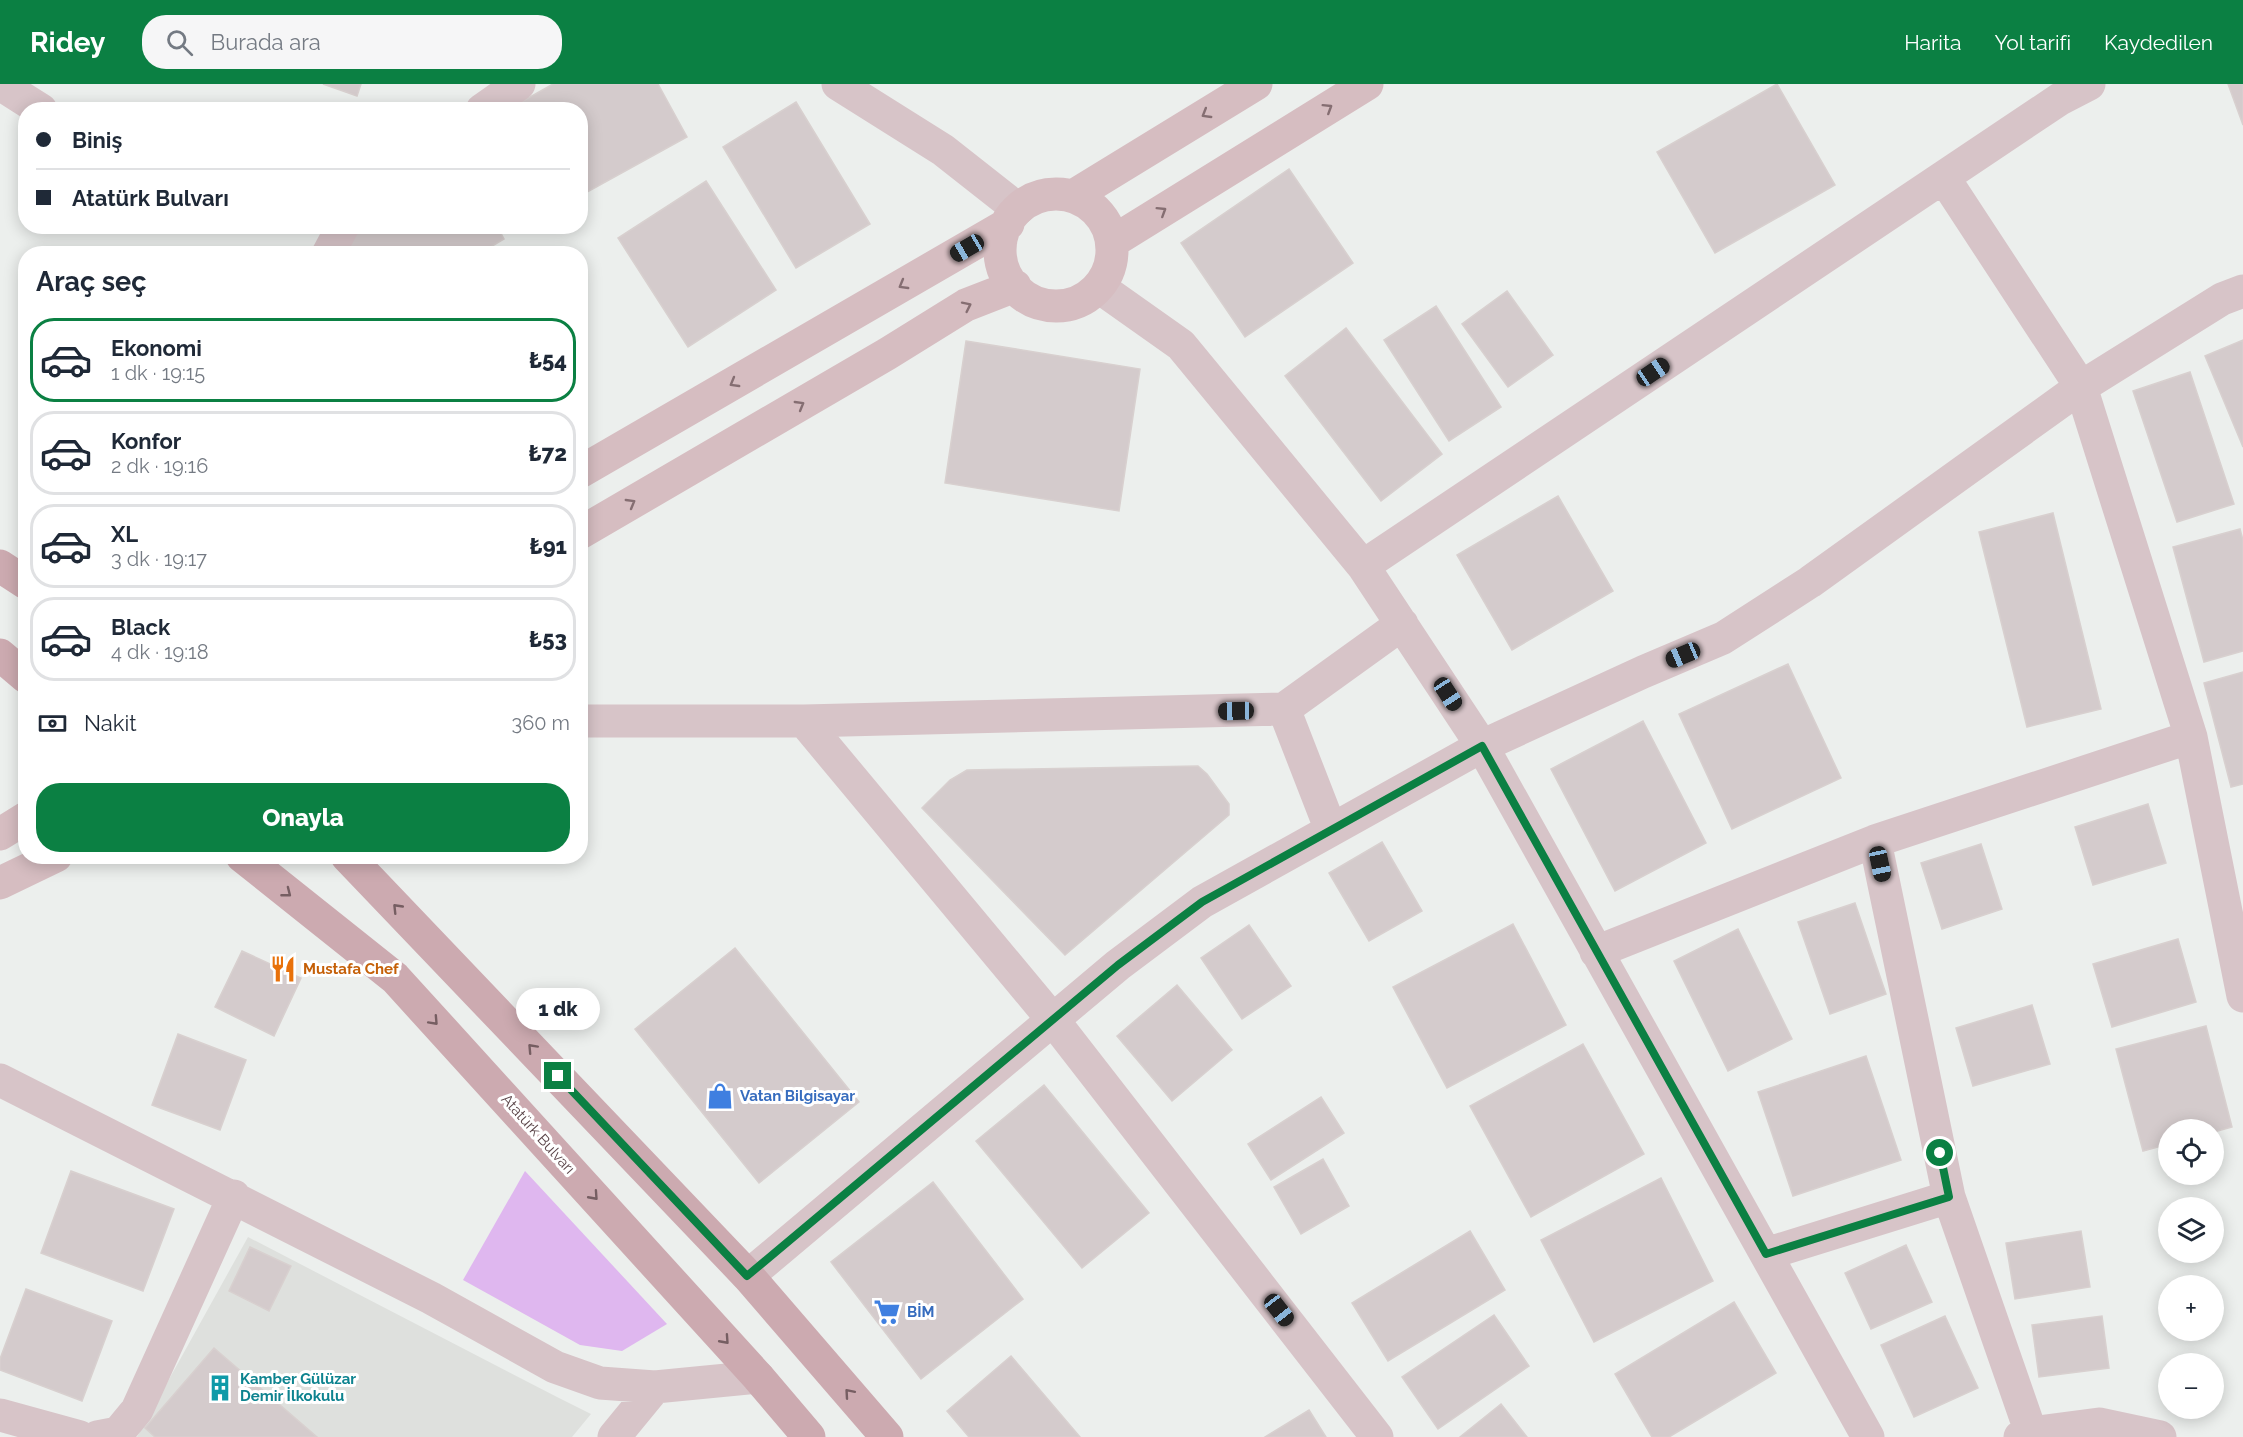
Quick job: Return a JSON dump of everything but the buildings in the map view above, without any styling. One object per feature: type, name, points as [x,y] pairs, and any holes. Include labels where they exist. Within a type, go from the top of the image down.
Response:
[{"type":"main road","points":[[1073,196],[1256,84]]},
{"type":"main road","points":[[1112,242],[1367,84]]},
{"type":"main road","points":[[588,467],[1013,216],[1032,198],[1052,193],[1073,196],[1087,202],[1101,216],[1112,242],[1113,253],[1108,273],[1099,287],[1079,302],[1067,305],[1047,305],[1029,298],[1007,278],[1001,259],[1002,236],[1013,216]]},
{"type":"main road","points":[[588,528],[887,354],[966,305],[1015,286]]},
{"type":"main road","points":[[0,566],[18,578]]},
{"type":"main road","points":[[0,654],[18,670]]},
{"type":"main road","points":[[0,834],[18,823]]},
{"type":"main road","points":[[0,883],[39,864]]},
{"type":"main road","name":"Atatürk Bulvarı","points":[[252,864],[395,978],[758,1377],[809,1437]]},
{"type":"main road","points":[[355,864],[747,1276],[887,1437]]},
{"type":"street","points":[[0,84],[28,102]]},
{"type":"street","points":[[493,102],[519,84]]},
{"type":"street","points":[[838,84],[943,150],[1013,216]]},
{"type":"street","points":[[1363,566],[1944,178],[2056,92],[2089,84]]},
{"type":"street","points":[[1944,178],[2081,387],[2191,737],[2243,996]]},
{"type":"street","points":[[1099,287],[1181,345],[1363,566],[1402,624],[1482,746],[1868,1437]]},
{"type":"street","points":[[747,1276],[1118,965],[1202,902],[1482,746],[1723,638],[1810,582],[2081,387],[2222,299],[2243,291]]},
{"type":"street","points":[[588,721],[804,721],[1284,710],[1402,624]]},
{"type":"street","points":[[1284,710],[1331,830]]},
{"type":"street","points":[[804,721],[1053,1020],[1377,1437]]},
{"type":"street","points":[[1596,952],[1875,841],[2191,737]]},
{"type":"street","points":[[1875,841],[1949,1197],[2025,1435],[2099,1424],[2160,1437]]},
{"type":"street","points":[[0,1080],[234,1196],[431,1298],[555,1367],[600,1383],[655,1387],[758,1377]]},
{"type":"street","points":[[97,1437],[118,1433],[137,1410],[234,1196]]},
{"type":"street","points":[[1766,1254],[1949,1197]]},
{"type":"street","points":[[614,1437],[655,1387]]},
{"type":"street","points":[[1,1422],[80,1437]]},
{"type":"shaded area","points":[[525,1171],[667,1324],[622,1351],[580,1345],[463,1280]]},
{"type":"shaded area","points":[[248,1237],[591,1414],[572,1437],[137,1437]]},
{"type":"place","name":"Mustafa Chef","points":[[283,969]]},
{"type":"place","name":"Vatan Bilgisayar","points":[[720,1096]]},
{"type":"place","name":"BİM","points":[[887,1312]]},
{"type":"place","name":"Kamber Gülüzar Demir İlkokulu","points":[[220,1388]]},
{"type":"route","points":[[558,1076],[747,1276],[1118,965],[1202,902],[1482,746],[1766,1254],[1949,1197],[1940,1153]]}]
